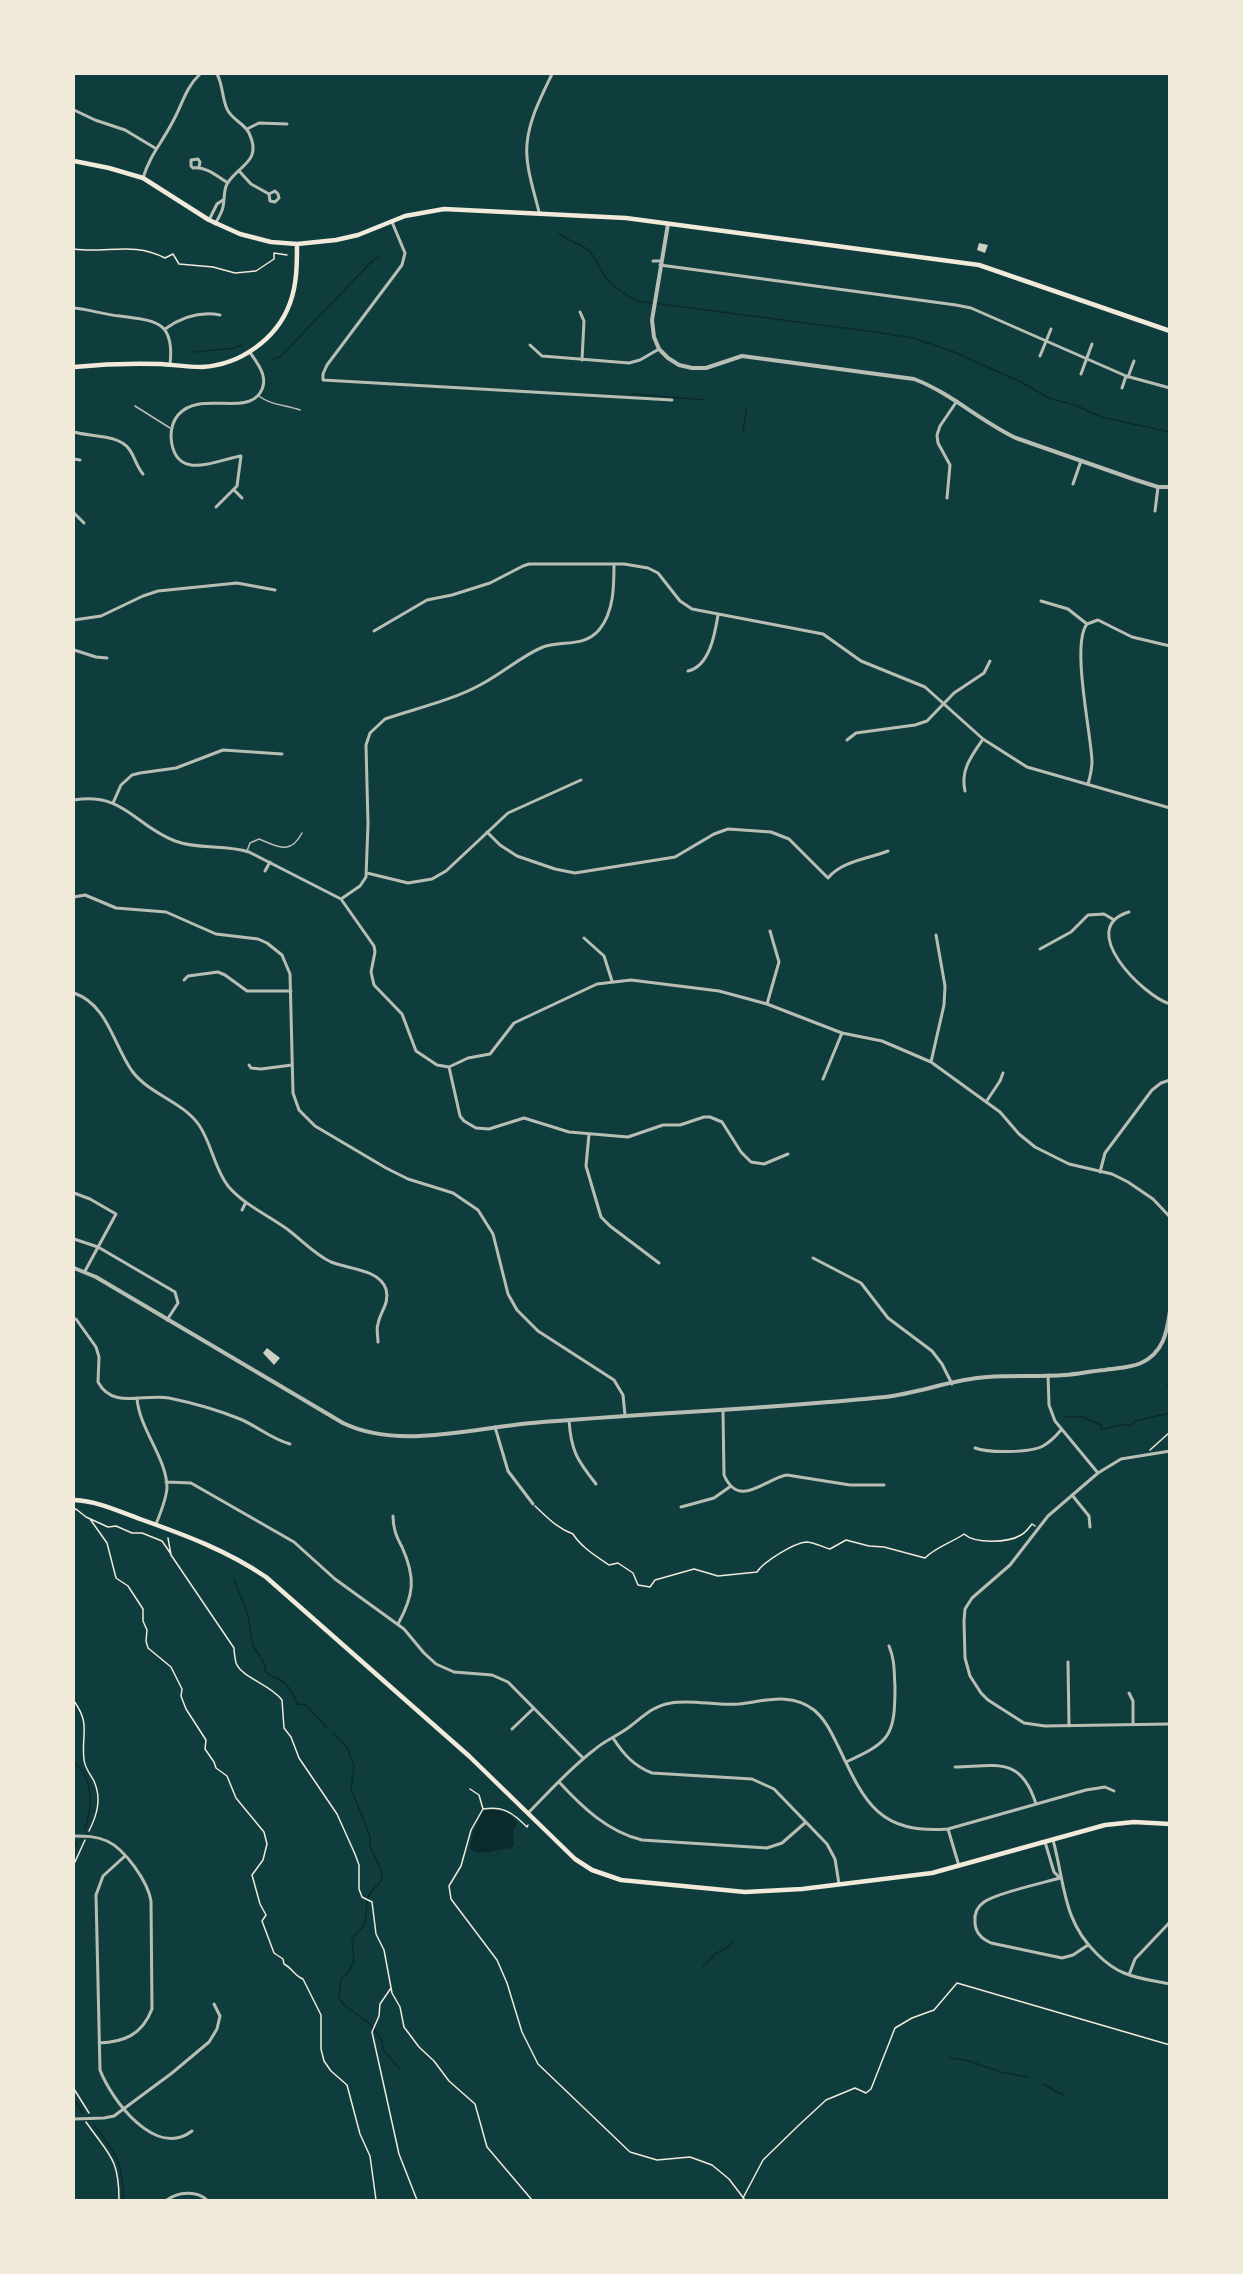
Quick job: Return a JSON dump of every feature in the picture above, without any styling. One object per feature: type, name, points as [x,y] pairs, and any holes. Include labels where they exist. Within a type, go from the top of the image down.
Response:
[{"type":"main road","points":[[74,161],[143,178],[215,224],[250,237],[297,244],[347,238],[415,214],[444,208],[626,218],[979,265],[1170,331]]},
{"type":"main road","points":[[74,368],[116,364],[170,364],[195,367],[218,365],[249,351],[275,329],[290,305],[296,279],[297,244]]},
{"type":"main road","points":[[74,1500],[97,1503],[228,1553],[267,1577],[469,1756],[575,1860],[592,1870],[621,1880],[759,1893],[932,1873],[1105,1825],[1134,1822],[1170,1824]]},
{"type":"street","points":[[143,178],[155,148],[174,120],[186,92],[200,74]]},
{"type":"street","points":[[215,224],[223,207],[228,183],[249,163],[252,150],[247,129],[229,113],[217,74]]},
{"type":"street","points":[[539,212],[527,144],[532,121],[552,74]]},
{"type":"street","points":[[74,110],[125,130],[155,148]]},
{"type":"street","points":[[247,129],[259,123],[287,124]]},
{"type":"street","points":[[199,167],[228,183]]},
{"type":"street","points":[[240,171],[251,184],[269,194]]},
{"type":"street","points":[[209,220],[218,204],[223,200]]},
{"type":"street","points":[[392,222],[405,253],[402,265],[327,365],[323,380],[672,400]]},
{"type":"street","points":[[668,224],[652,313],[652,328],[659,348],[679,365],[706,368],[742,356],[914,379],[937,388],[1002,431],[1081,461],[1158,487],[1170,488]]},
{"type":"street","points":[[653,261],[956,304],[971,308],[1127,376],[1170,388]]},
{"type":"street","points":[[74,308],[144,318],[165,329],[171,348],[170,364]]},
{"type":"street","points":[[580,312],[584,321],[582,360]]},
{"type":"street","points":[[165,329],[190,316],[210,313],[220,315]]},
{"type":"street","points":[[1040,356],[1051,329]]},
{"type":"street","points":[[1081,374],[1092,344]]},
{"type":"street","points":[[530,345],[542,356],[629,363],[640,360],[659,348]]},
{"type":"street","points":[[216,507],[234,490],[241,467],[241,456],[203,466],[191,465],[181,459],[175,450],[171,439],[172,429],[176,417],[190,406],[203,403],[242,403],[258,396],[264,384],[263,374],[249,351]]},
{"type":"street","points":[[1122,388],[1134,361]]},
{"type":"street","points":[[947,498],[950,465],[938,442],[937,435],[940,426],[957,401]]},
{"type":"street","points":[[74,432],[120,441],[131,451],[136,465],[143,474]]},
{"type":"street","points":[[74,459],[80,460]]},
{"type":"street","points":[[1073,484],[1081,461]]},
{"type":"street","points":[[1155,510],[1158,487]]},
{"type":"street","points":[[234,490],[242,498]]},
{"type":"street","points":[[74,521],[75,515]]},
{"type":"street","points":[[75,515],[84,523]]},
{"type":"street","points":[[341,899],[360,886],[367,873],[366,751],[368,738],[374,728],[385,720],[479,686],[541,648],[579,642],[594,635],[610,608],[614,587],[614,564]]},
{"type":"street","points":[[374,631],[427,600],[490,583],[523,566],[614,564],[653,570],[686,606],[718,615],[823,634],[861,660],[920,684],[945,703],[983,739],[1027,767],[1170,808]]},
{"type":"street","points":[[74,620],[101,616],[158,591],[237,584],[275,590]]},
{"type":"street","points":[[1041,601],[1068,609],[1087,624]]},
{"type":"street","points":[[688,670],[697,668],[709,650],[718,615]]},
{"type":"street","points":[[1088,785],[1092,764],[1082,685],[1082,634],[1087,624],[1098,620],[1132,637],[1170,646]]},
{"type":"street","points":[[74,650],[107,658]]},
{"type":"street","points":[[847,740],[856,734],[927,721],[963,686],[984,673],[990,661]]},
{"type":"street","points":[[965,791],[963,781],[965,771],[983,739]]},
{"type":"street","points":[[113,803],[121,785],[132,775],[140,772],[176,768],[223,750],[282,754]]},
{"type":"street","points":[[367,873],[408,883],[432,879],[446,871],[508,813],[581,780]]},
{"type":"street","points":[[74,800],[113,803],[128,810],[153,830],[173,840],[195,846],[226,847],[247,851],[341,899],[374,946],[372,979],[378,990],[402,1014],[416,1052],[428,1061],[449,1067],[468,1058],[490,1054],[514,1023],[590,987],[612,981],[631,980],[709,990],[767,1004],[842,1033],[882,1041],[931,1062],[1005,1117],[1024,1139],[1044,1153],[1076,1167],[1100,1172],[1128,1182],[1153,1199],[1170,1218]]},
{"type":"street","points":[[487,832],[500,845],[517,856],[575,873],[675,857],[714,834],[728,830],[771,832],[789,839],[828,878],[836,869],[888,851]]},
{"type":"street","points":[[265,871],[270,862]]},
{"type":"street","points":[[74,897],[85,895],[116,908],[166,912],[216,933],[251,938],[267,943],[282,955],[290,974],[293,1093],[296,1105],[309,1122],[386,1168],[408,1179],[453,1193],[478,1210],[493,1234],[508,1294],[518,1310],[538,1331],[614,1380],[623,1395],[625,1415]]},
{"type":"street","points":[[1129,912],[1121,914],[1114,920],[1109,936],[1112,953],[1150,993],[1170,1004]]},
{"type":"street","points":[[1040,949],[1071,932],[1088,915],[1104,914],[1114,920]]},
{"type":"street","points":[[767,1004],[778,962],[770,931]]},
{"type":"street","points":[[931,1062],[944,1005],[945,986],[936,935]]},
{"type":"street","points":[[584,938],[604,956],[612,981]]},
{"type":"street","points":[[184,980],[188,976],[218,972],[247,992],[291,992]]},
{"type":"street","points":[[74,993],[88,1000],[101,1013],[126,1062],[138,1078],[194,1119],[207,1139],[223,1179],[246,1202],[284,1227],[324,1258],[381,1280],[387,1304],[377,1324],[378,1342]]},
{"type":"street","points":[[823,1079],[842,1033]]},
{"type":"street","points":[[249,1065],[251,1068],[261,1069],[292,1065]]},
{"type":"street","points":[[449,1067],[457,1108],[464,1122],[476,1128],[489,1129],[524,1118],[561,1130],[628,1137],[663,1125],[680,1125],[711,1117],[722,1122],[751,1162],[764,1164],[788,1154]]},
{"type":"street","points":[[986,1102],[1003,1073]]},
{"type":"street","points":[[1100,1172],[1104,1153],[1152,1090],[1170,1080]]},
{"type":"street","points":[[589,1134],[586,1166],[601,1217],[659,1263]]},
{"type":"street","points":[[74,1193],[90,1198],[116,1214],[85,1271]]},
{"type":"street","points":[[242,1210],[246,1202]]},
{"type":"street","points":[[74,1239],[98,1247],[175,1292],[178,1303],[167,1320]]},
{"type":"street","points":[[813,1258],[861,1283],[888,1318],[932,1351],[952,1383]]},
{"type":"street","points":[[74,1268],[85,1271],[352,1428],[395,1435],[426,1436],[625,1415],[723,1411],[886,1397],[987,1377],[1048,1376],[1128,1367],[1144,1362],[1161,1346],[1167,1330],[1170,1311]]},
{"type":"street","points":[[76,1319],[96,1347],[99,1357],[97,1377],[101,1387],[110,1396],[171,1398],[230,1415],[279,1441],[290,1444]]},
{"type":"street","points":[[1048,1376],[1050,1412],[1061,1430],[1098,1473]]},
{"type":"street","points":[[137,1398],[139,1413],[166,1482],[166,1496],[156,1525]]},
{"type":"street","points":[[723,1411],[723,1469],[726,1480],[732,1486],[749,1491],[787,1475],[850,1485],[884,1485]]},
{"type":"street","points":[[569,1420],[574,1454],[596,1484]]},
{"type":"street","points":[[495,1427],[508,1471],[532,1504]]},
{"type":"street","points":[[975,1448],[984,1451],[1033,1449],[1045,1445],[1061,1430]]},
{"type":"street","points":[[1170,1450],[1121,1460],[1098,1473],[1048,1516],[1010,1565],[968,1603],[964,1615],[964,1651],[970,1676],[988,1700],[1024,1723],[1045,1726],[1170,1724]]},
{"type":"street","points":[[166,1482],[191,1484],[294,1542],[335,1579],[398,1624],[436,1664],[454,1671],[500,1678],[515,1687],[583,1758]]},
{"type":"street","points":[[681,1508],[714,1498],[732,1486]]},
{"type":"street","points":[[1072,1495],[1089,1516],[1090,1527]]},
{"type":"street","points":[[393,1516],[393,1528],[410,1567],[412,1584],[409,1600],[398,1624]]},
{"type":"street","points":[[846,1762],[882,1743],[894,1722],[894,1658],[889,1646]]},
{"type":"street","points":[[1068,1662],[1069,1726]]},
{"type":"street","points":[[1129,1693],[1133,1701],[1133,1724]]},
{"type":"street","points":[[528,1813],[596,1748],[650,1710],[680,1702],[731,1705],[786,1699],[803,1704],[826,1722],[864,1798],[886,1818],[914,1828],[948,1829],[1086,1790],[1105,1787],[1114,1791]]},
{"type":"street","points":[[512,1729],[534,1708]]},
{"type":"street","points":[[613,1738],[628,1759],[652,1773],[752,1779],[774,1789],[832,1851],[838,1867],[839,1884]]},
{"type":"street","points":[[955,1767],[1002,1766],[1016,1770],[1030,1787],[1036,1804]]},
{"type":"street","points":[[559,1782],[594,1816],[625,1834],[642,1840],[767,1848],[782,1843],[806,1822]]},
{"type":"street","points":[[948,1829],[959,1866]]},
{"type":"street","points":[[74,1836],[94,1837],[108,1841],[125,1856],[144,1879],[150,1895],[153,2003],[147,2021],[133,2036],[120,2041],[99,2043]]},
{"type":"street","points":[[1052,1838],[1061,1870],[1060,1878],[1074,1925],[1088,1945],[1111,1966],[1129,1975],[1170,1984]]},
{"type":"street","points":[[1044,1841],[1054,1872],[1060,1878]]},
{"type":"street","points":[[125,1856],[108,1870],[97,1888],[99,2064],[102,2076],[140,2127],[153,2134],[169,2137],[185,2136],[192,2131]]},
{"type":"street","points":[[1060,1878],[986,1900],[976,1911],[976,1930],[982,1938],[991,1943],[1056,1958],[1073,1956],[1088,1945]]},
{"type":"street","points":[[1129,1975],[1135,1959],[1170,1922]]},
{"type":"street","points":[[74,2119],[108,2118],[125,2109],[172,2073],[214,2036],[220,2016],[214,2004]]},
{"type":"street","points":[[166,2200],[180,2194],[204,2195],[207,2200]]},
{"type":"lane","points":[[258,396],[271,404],[283,404],[300,410]]},
{"type":"lane","points":[[135,406],[172,429]]},
{"type":"lane","points":[[247,851],[250,843],[259,839],[277,848],[287,847],[297,841],[302,833]]},
{"type":"path","points":[[74,249],[86,251],[117,247],[145,250],[165,258],[173,254],[179,264],[213,267],[235,273],[256,271],[274,259],[274,252],[287,255]]},
{"type":"path","points":[[1150,1454],[1150,1448],[1170,1432]]},
{"type":"path","points":[[532,1504],[555,1522],[560,1530],[573,1534],[594,1555],[609,1565],[618,1563],[633,1573],[638,1585],[650,1587],[656,1580],[694,1569],[718,1576],[757,1572],[760,1567],[786,1549],[806,1542],[830,1549],[846,1540],[925,1558],[935,1549],[947,1545],[964,1534],[970,1540],[987,1542],[1022,1535],[1032,1524],[1038,1528]]},
{"type":"path","points":[[74,1510],[108,1527],[116,1526],[162,1541],[234,1648],[237,1664],[250,1678],[266,1685],[282,1700],[284,1728],[291,1737],[299,1758],[337,1814],[355,1854],[359,1865],[359,1889],[362,1897],[371,1901],[376,1934],[384,1950],[392,1993],[400,2007],[404,2027],[418,2047],[434,2061],[449,2081],[475,2104],[487,2147],[532,2200]]},
{"type":"path","points":[[90,1519],[107,1543],[116,1578],[128,1586],[143,1609],[148,1648],[171,1667],[182,1689],[181,1696],[186,1709],[206,1740],[205,1749],[216,1768],[227,1776],[237,1798],[264,1832],[267,1844],[263,1860],[252,1875],[260,1904],[266,1915],[262,1921],[264,1929],[274,1953],[283,1959],[284,1964],[291,1968],[298,1977],[303,1979],[321,2015],[321,2049],[324,2061],[331,2071],[347,2085],[360,2134],[373,2165],[376,2200]]},
{"type":"path","points":[[168,1538],[171,1555]]},
{"type":"path","points":[[74,1701],[85,1721],[84,1758],[95,1784],[98,1799],[96,1816],[89,1831]]},
{"type":"path","points":[[470,1789],[479,1795],[483,1809],[471,1830],[461,1866],[449,1886],[451,1899],[497,1960],[507,1983],[522,2032],[538,2064],[630,2152],[657,2160],[697,2158],[718,2169],[744,2199],[763,2160],[826,2100],[855,2088],[866,2093],[871,2089],[895,2028],[912,2018],[934,2010],[957,1983],[1170,2045]]},
{"type":"path","points":[[483,1809],[503,1809],[513,1813],[527,1827],[528,1825]]},
{"type":"path","points":[[74,1864],[85,1839]]},
{"type":"path","points":[[392,1987],[380,2004],[379,2016],[373,2030],[399,2154],[417,2200]]},
{"type":"path","points":[[74,2089],[88,2115]]},
{"type":"path","points":[[86,2121],[115,2164],[119,2179],[119,2200]]},
{"type":"water","points":[[483,1810],[503,1812],[510,1815],[517,1823],[513,1832],[514,1845],[511,1848],[484,1852],[470,1849],[473,1833]]},
{"type":"building","points":[[979,243],[988,245],[985,253],[977,250]]},
{"type":"building","points":[[267,1348],[280,1358],[274,1365],[263,1353]]},
{"type":"waterway","points":[[559,233],[588,250],[609,282],[637,301],[913,338],[954,352],[1021,382],[1051,399],[1075,405],[1101,417],[1170,432]]},
{"type":"waterway","points":[[272,360],[281,356],[374,259],[379,257]]},
{"type":"waterway","points":[[194,352],[235,348],[242,345]]},
{"type":"waterway","points":[[631,394],[706,400]]},
{"type":"waterway","points":[[743,432],[747,407]]},
{"type":"waterway","points":[[1065,1417],[1083,1417],[1101,1425],[1101,1429],[1104,1429],[1125,1424],[1131,1426],[1135,1421],[1170,1413]]},
{"type":"waterway","points":[[234,1579],[248,1615],[253,1646],[266,1666],[264,1670],[286,1685],[297,1704],[306,1705],[327,1728]]},
{"type":"waterway","points":[[333,1734],[347,1747],[354,1767],[351,1789],[370,1836],[370,1846],[382,1872],[381,1881],[370,1893],[367,1902],[365,1924],[352,1939],[354,1961],[349,1971],[341,1979],[339,1997],[344,2005],[370,2024],[382,2041],[383,2049],[400,2070]]},
{"type":"waterway","points":[[74,1763],[81,1768],[90,1793],[85,1829]]},
{"type":"waterway","points":[[74,1849],[77,1842]]},
{"type":"waterway","points":[[703,1967],[732,1941]]},
{"type":"waterway","points":[[950,2058],[966,2060],[1001,2072],[1028,2077]]},
{"type":"waterway","points":[[1043,2084],[1063,2095]]},
{"type":"waterway","points":[[74,2099],[83,2113]]},
{"type":"waterway","points":[[94,2125],[108,2143],[117,2160],[122,2177],[123,2200]]}]
